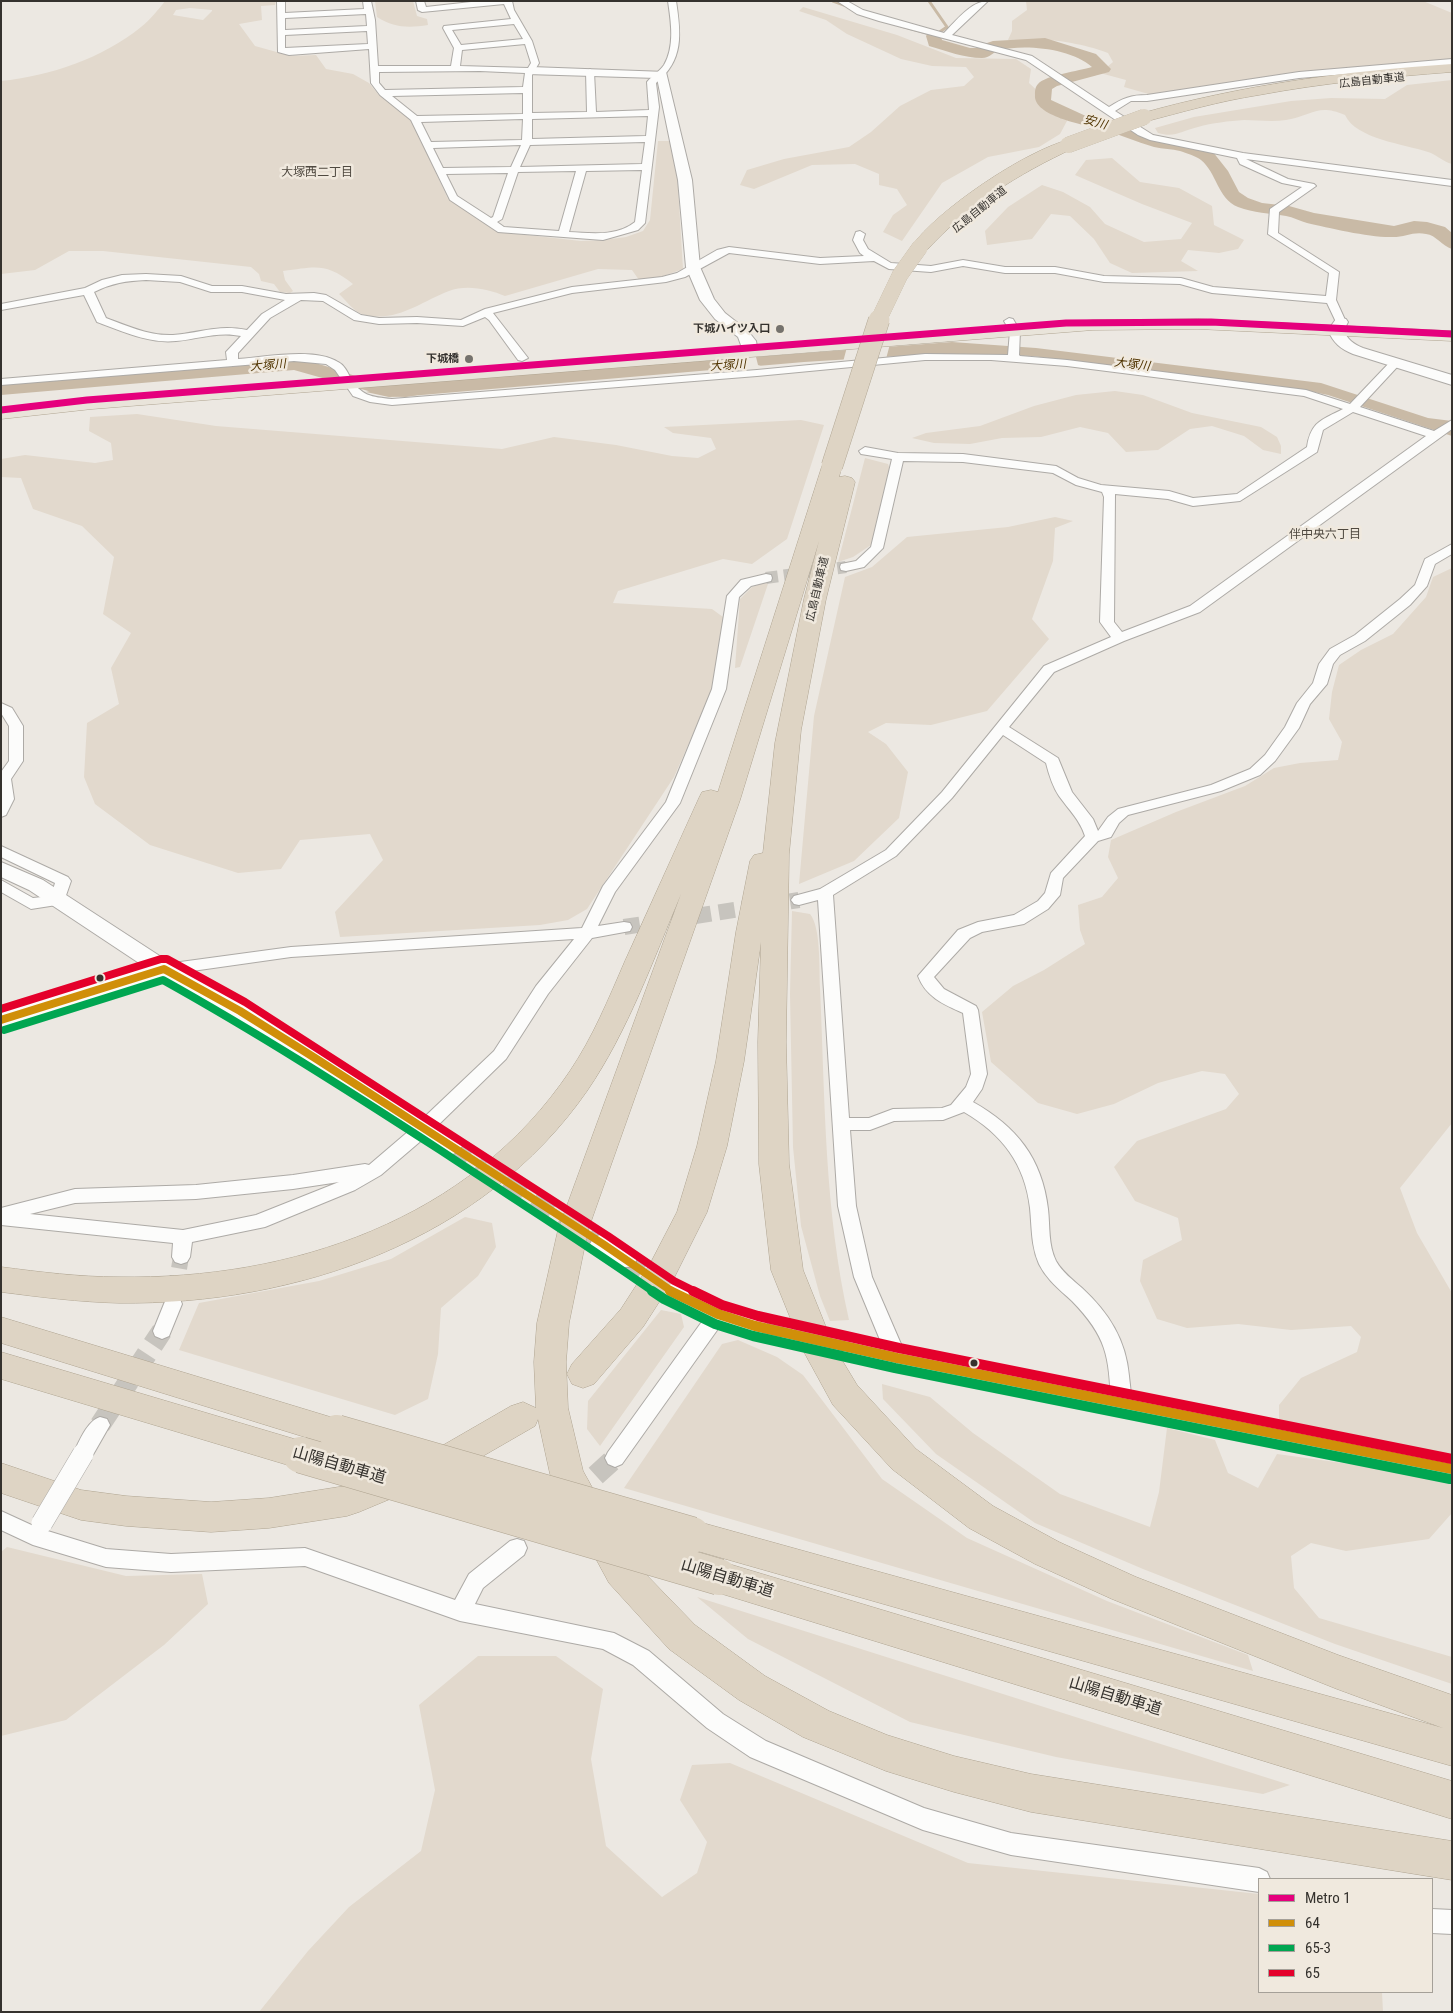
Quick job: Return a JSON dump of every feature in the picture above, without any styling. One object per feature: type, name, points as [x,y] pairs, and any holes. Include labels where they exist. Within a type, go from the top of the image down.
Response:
[{"type":"highway","name":"広島自動車道","points":[[768,668],[840,466],[886,345],[928,248],[1016,182],[1074,147],[1148,119],[1218,97],[1285,85],[1356,76],[1452,68]]},
{"type":"highway","name":"広島自動車道","points":[[1148,119],[1265,95],[1363,81],[1452,74]]},
{"type":"highway","name":"広島自動車道","points":[[790,726],[840,466]]},
{"type":"highway","points":[[1,1279],[75,1288],[135,1290],[252,1280],[348,1254],[389,1239],[427,1221],[466,1196],[524,1147],[560,1106],[586,1070],[616,1012],[768,668]]},
{"type":"highway","points":[[768,668],[760,701],[728,800],[573,1230],[552,1323],[550,1362],[552,1408],[567,1474],[622,1572],[682,1637],[752,1688],[816,1724],[886,1753],[954,1774],[1031,1792],[1214,1824],[1452,1861]]},
{"type":"highway","points":[[583,1374],[632,1318],[661,1273],[692,1212],[712,1146],[730,1061],[749,932],[790,726]]},
{"type":"highway","points":[[790,726],[776,854],[772,1042],[774,1164],[787,1270],[820,1352],[845,1395],[904,1459],[981,1517],[1047,1553],[1124,1588],[1337,1672],[1452,1713]]},
{"type":"highway","points":[[1,1330],[337,1433],[692,1535],[1452,1748]]},
{"type":"highway","name":"山陽自動車道","points":[[1,1365],[301,1455],[719,1576],[1452,1800]]},
{"type":"highway","points":[[1,1478],[81,1505],[126,1511],[211,1517],[269,1513],[347,1501],[445,1461],[523,1416]]},
{"type":"main road","points":[[1,401],[309,376],[383,381],[752,358],[1013,331],[1152,323],[1452,328]]},
{"type":"main road","points":[[1338,326],[1452,336]]},
{"type":"main road","points":[[1,414],[522,358],[752,358]]},
{"type":"street","points":[[281,1],[281,50],[288,52],[372,46]]},
{"type":"street","points":[[367,1],[372,28],[375,83],[383,94],[415,119],[452,198],[502,230],[602,237],[634,228],[640,223],[653,113],[651,82],[662,75],[672,57],[677,34],[672,1]]},
{"type":"street","points":[[420,1],[422,10],[507,1],[528,41],[535,63],[528,76],[528,142],[514,170],[497,219],[490,222]]},
{"type":"street","points":[[841,1],[868,14],[945,37],[1029,58],[1065,80],[1141,133],[1150,137],[1243,156],[1452,183]]},
{"type":"street","points":[[945,37],[965,16],[978,8],[984,1]]},
{"type":"street","points":[[280,16],[369,11]]},
{"type":"street","points":[[456,68],[458,48],[447,28],[516,21]]},
{"type":"street","points":[[281,34],[372,28]]},
{"type":"street","points":[[458,48],[528,41]]},
{"type":"street","points":[[1108,111],[1134,98],[1156,97],[1299,75],[1452,62]]},
{"type":"street","points":[[375,69],[456,68],[662,75]]},
{"type":"street","points":[[590,72],[592,114]]},
{"type":"street","points":[[662,75],[685,180],[693,268],[707,300],[720,316],[743,334],[752,358]]},
{"type":"street","points":[[383,94],[528,90]]},
{"type":"street","points":[[415,119],[653,113]]},
{"type":"street","points":[[428,145],[650,139]]},
{"type":"street","points":[[1243,156],[1241,159],[1243,162],[1285,181],[1311,186],[1275,210],[1272,230],[1276,238],[1334,272],[1331,300],[1338,326],[1338,338],[1345,345],[1358,352],[1452,380]]},
{"type":"street","points":[[440,171],[647,167]]},
{"type":"street","points":[[563,235],[582,168]]},
{"type":"street","points":[[860,234],[858,240],[864,250],[890,266],[930,268],[963,263],[1005,270],[1055,270],[1089,277],[1181,281],[1212,290],[1278,294],[1331,300]]},
{"type":"street","points":[[1,307],[88,291],[106,282],[122,278],[146,277],[181,279],[211,289],[242,289],[286,297],[326,298],[358,318],[379,321],[417,320],[463,323],[486,313],[572,290],[662,280],[680,275],[729,250],[820,261],[875,258]]},
{"type":"street","points":[[88,291],[91,301],[99,309],[101,320],[146,336],[175,338],[229,330],[249,334]]},
{"type":"street","points":[[233,363],[232,352],[266,316],[298,297]]},
{"type":"street","points":[[486,313],[493,318],[522,358]]},
{"type":"street","points":[[1013,331],[1014,357]]},
{"type":"street","points":[[1,382],[312,358],[327,361],[345,378],[355,393],[372,399],[392,402],[752,358],[1014,357],[1306,393],[1354,406],[1437,433]]},
{"type":"street","points":[[865,451],[898,457],[963,458],[1056,470],[1064,476],[1084,485],[1106,490],[1169,495],[1193,502],[1240,497],[1314,449],[1316,432],[1328,420],[1346,413],[1354,406],[1395,362]]},
{"type":"street","points":[[799,900],[825,893],[891,853],[947,795],[1049,669],[1119,638],[1195,609],[1452,423]]},
{"type":"street","points":[[846,566],[860,564],[877,548],[898,457]]},
{"type":"street","points":[[1106,490],[1110,497],[1107,622],[1119,638]]},
{"type":"street","points":[[841,1124],[870,1124],[893,1115],[943,1114],[957,1109],[974,1089],[979,1074],[973,1022],[970,1010],[938,994],[928,986],[926,976],[964,934],[978,927],[1018,920],[1043,905],[1052,896],[1056,877],[1093,837],[1106,834],[1113,820],[1123,812],[1216,788],[1256,772],[1270,758],[1292,728],[1304,703],[1320,684],[1326,664],[1335,652],[1360,638],[1405,602],[1421,586],[1429,562],[1452,548]]},
{"type":"street","points":[[1,1216],[183,1237],[259,1222],[349,1185],[375,1170],[423,1129],[500,1055],[542,990],[587,933],[608,890],[673,803],[719,689],[733,596],[746,583],[766,578]]},
{"type":"street","points":[[1,707],[7,711],[16,726],[16,761],[4,779],[7,799],[1,812]]},
{"type":"street","points":[[1001,728],[1054,762],[1056,775],[1065,794],[1088,822],[1093,837]]},
{"type":"street","points":[[1,851],[63,881],[58,900]]},
{"type":"street","points":[[1,869],[36,884],[164,969],[240,1011],[450,1146]]},
{"type":"street","points":[[1,886],[32,904],[58,900]]},
{"type":"street","points":[[825,893],[847,1206],[863,1277],[897,1358]]},
{"type":"street","points":[[1,1020],[164,969],[291,952],[587,933],[624,927]]},
{"type":"street","points":[[962,1103],[992,1121],[1010,1139],[1024,1158],[1035,1180],[1041,1240],[1047,1262],[1065,1284],[1095,1313],[1110,1334],[1119,1359],[1121,1404]]},
{"type":"street","points":[[1,1216],[75,1196],[196,1192],[293,1182],[375,1170]]},
{"type":"street","points":[[180,1257],[183,1237]]},
{"type":"street","points":[[603,1244],[624,1259]]},
{"type":"street","points":[[668,1290],[718,1314],[755,1326]]},
{"type":"street","points":[[162,1331],[173,1304]]},
{"type":"street","points":[[615,1458],[718,1314]]},
{"type":"street","points":[[854,1348],[1121,1404],[1452,1469]]},
{"type":"street","points":[[37,1529],[100,1425]]},
{"type":"street","points":[[1,1520],[37,1529],[106,1558],[171,1563],[305,1557],[460,1611],[606,1640],[641,1658],[715,1720],[758,1749],[924,1819],[1011,1844],[1258,1880]]},
{"type":"street","points":[[460,1611],[476,1581],[517,1548]]},
{"type":"street","points":[[1433,1921],[1452,1922]]},
{"type":"shaded area","points":[[165,1],[276,1],[275,5],[261,6],[262,20],[239,24],[255,46],[291,56],[316,55],[326,69],[353,74],[369,83],[378,94],[411,119],[448,199],[500,232],[581,241],[626,237],[643,231],[650,220],[658,141],[671,141],[677,170],[683,269],[658,278],[639,280],[632,270],[598,269],[505,296],[477,288],[456,289],[407,310],[385,316],[359,313],[339,294],[353,284],[335,272],[320,268],[283,271],[285,280],[293,291],[290,293],[280,292],[274,284],[261,281],[259,274],[251,267],[103,251],[69,251],[35,270],[1,274],[1,81],[20,79],[57,70],[110,48],[141,27]],"holes":[[[190,8],[212,10],[203,20],[173,15],[176,10]]]},
{"type":"shaded area","points":[[375,1],[413,1],[417,16],[427,19],[428,25],[402,26],[383,21],[377,17]]},
{"type":"shaded area","points":[[1026,1],[1423,1],[1452,13],[1452,60],[1275,75],[1255,80],[1152,95],[1124,87],[1126,80],[1100,73],[1113,62],[1108,53],[1101,50],[1058,41],[1017,42],[1008,40],[1012,31],[1012,21],[1027,10]]},
{"type":"shaded area","points":[[803,7],[897,35],[956,58],[1016,59],[1031,69],[1029,83],[1068,119],[1060,134],[1039,147],[988,157],[942,183],[902,241],[883,232],[893,215],[907,205],[897,189],[879,185],[879,174],[855,164],[812,165],[754,189],[740,185],[747,170],[784,159],[849,147],[871,132],[900,106],[931,90],[964,86],[974,77],[966,67],[932,66],[901,59],[847,34],[826,20],[799,11]]},
{"type":"shaded area","points":[[1452,80],[1452,164],[1431,153],[1370,135],[1359,130],[1345,115],[1328,110],[1321,110],[1286,120],[1244,120],[1215,123],[1169,135],[1158,133],[1155,128],[1194,117],[1291,101],[1331,98],[1385,99],[1407,85]]},
{"type":"shaded area","points":[[1112,158],[1140,182],[1179,188],[1212,206],[1214,225],[1244,240],[1238,249],[1219,253],[1188,250],[1181,261],[1198,271],[1132,273],[1110,263],[1094,239],[1070,216],[1051,214],[1032,239],[987,245],[985,231],[1008,207],[1042,185],[1063,192],[1090,207],[1105,224],[1144,242],[1181,239],[1192,223],[1075,175],[1086,160]]},
{"type":"shaded area","points":[[1115,391],[1143,395],[1192,413],[1261,427],[1277,437],[1281,446],[1281,454],[1263,450],[1244,436],[1212,426],[1190,429],[1158,450],[1126,452],[1108,433],[1080,427],[1041,437],[1002,438],[970,444],[934,443],[912,438],[926,433],[980,426],[1034,406],[1076,395]]},
{"type":"shaded area","points":[[137,414],[216,426],[502,449],[554,437],[616,445],[672,456],[698,458],[716,449],[711,438],[673,433],[664,427],[801,420],[824,425],[787,539],[752,564],[723,559],[618,591],[613,603],[712,609],[723,617],[714,686],[674,777],[587,909],[568,920],[540,925],[340,937],[335,912],[383,860],[370,834],[300,840],[281,869],[238,873],[150,845],[95,804],[84,777],[87,723],[119,704],[111,668],[131,633],[103,614],[114,557],[82,526],[33,509],[21,478],[1,477],[1,459],[25,455],[95,463],[113,460],[111,443],[89,431],[90,417]]},
{"type":"shaded area","points":[[865,458],[888,464],[890,470],[871,545],[853,557],[838,562]]},
{"type":"shaded area","points":[[1055,517],[1073,521],[1055,528],[1053,561],[1032,619],[1049,639],[987,711],[931,725],[886,723],[868,732],[886,744],[908,772],[899,818],[854,861],[799,884],[814,716],[845,577],[872,567],[907,537],[1008,527]]},
{"type":"shaded area","points":[[1452,568],[1452,1123],[1400,1188],[1417,1233],[1452,1293],[1452,1456],[1279,1421],[1279,1405],[1301,1378],[1357,1352],[1361,1337],[1351,1326],[1291,1330],[1238,1324],[1187,1328],[1157,1319],[1140,1281],[1143,1260],[1182,1240],[1178,1218],[1135,1201],[1114,1167],[1137,1141],[1226,1109],[1239,1094],[1225,1074],[1202,1071],[1158,1083],[1114,1104],[1077,1114],[1038,1103],[991,1062],[982,1012],[1013,986],[1044,970],[1085,944],[1080,930],[1078,905],[1102,897],[1118,878],[1108,857],[1111,840],[1176,812],[1245,786],[1274,768],[1300,763],[1338,760],[1342,742],[1329,719],[1332,692],[1339,665],[1361,650],[1393,634],[1426,597],[1433,577]]},
{"type":"shaded area","points":[[769,581],[740,667],[735,668],[740,599],[752,587]]},
{"type":"shaded area","points":[[792,911],[810,914],[814,920],[818,938],[830,1196],[841,1279],[849,1320],[830,1321],[820,1296],[801,1226],[793,1147],[790,994]]},
{"type":"shaded area","points":[[465,1217],[492,1223],[496,1247],[478,1276],[441,1308],[438,1354],[428,1399],[395,1415],[179,1350],[199,1303],[319,1281],[391,1259]]},
{"type":"shaded area","points":[[661,1310],[681,1314],[684,1327],[600,1446],[587,1429],[588,1401]]},
{"type":"shaded area","points":[[738,1340],[777,1357],[803,1375],[882,1479],[967,1538],[1107,1601],[1248,1655],[1253,1671],[624,1488],[722,1344]]},
{"type":"shaded area","points":[[882,1384],[930,1397],[973,1433],[1060,1494],[1150,1527],[1159,1492],[1167,1428],[1215,1440],[1228,1473],[1258,1488],[1277,1454],[1452,1478],[1452,1513],[1429,1539],[1346,1551],[1311,1543],[1291,1556],[1294,1588],[1319,1618],[1452,1657],[1452,1684],[1335,1644],[1143,1569],[1035,1523],[936,1454],[883,1399]]},
{"type":"shaded area","points":[[7,1547],[126,1576],[202,1574],[208,1604],[164,1645],[66,1720],[1,1736],[1,1552]]},
{"type":"shaded area","points":[[697,1597],[1290,1785],[1263,1794],[1056,1757],[910,1722],[748,1639]]},
{"type":"shaded area","points":[[478,1656],[556,1656],[603,1689],[591,1759],[606,1846],[662,1897],[697,1873],[707,1842],[680,1800],[692,1765],[730,1763],[968,1863],[1258,1894],[1258,1993],[1382,1993],[1383,2012],[259,2012],[308,1951],[349,1907],[421,1851],[435,1790],[419,1705]]},
{"type":"water","points":[[952,342],[1036,348],[1321,383],[1428,418],[1452,421],[1452,436],[1328,395],[1299,389],[1032,356],[932,354],[804,362],[410,396],[389,397],[366,392],[396,384]]},
{"type":"pier","points":[[890,344],[886,359],[843,362],[847,347]]},
{"type":"pier","points":[[761,354],[756,357],[758,365],[766,368],[737,370],[741,366],[739,357]]},
{"type":"waterway","name":"安川","points":[[833,1],[844,5]]},
{"type":"waterway","points":[[929,1],[947,27],[938,33]]},
{"type":"waterway","name":"安川","points":[[901,26],[934,35]]},
{"type":"waterway","name":"安川","points":[[934,36],[935,43],[969,53],[985,53],[993,46],[1045,43],[1090,57],[1103,69],[1051,83],[1044,87],[1043,101],[1049,106],[1084,121],[1103,124],[1159,143],[1183,146],[1207,156],[1219,171],[1232,195],[1242,202],[1259,208],[1289,211],[1311,218],[1371,229],[1394,232],[1414,227],[1427,228],[1438,231],[1452,243]]},
{"type":"waterway","name":"大塚川","points":[[1,389],[294,364],[316,369],[370,387],[396,391],[421,389]]},
{"type":"tunnel","points":[[766,578],[846,567]]},
{"type":"tunnel","points":[[624,927],[799,900]]},
{"type":"tunnel","points":[[450,1146],[603,1244]]},
{"type":"tunnel","points":[[175,1292],[181,1257]]},
{"type":"tunnel","points":[[624,1259],[668,1290]]},
{"type":"tunnel","points":[[174,1297],[175,1291]]},
{"type":"tunnel","points":[[755,1326],[854,1348]]},
{"type":"tunnel","points":[[100,1425],[162,1331]]},
{"type":"tunnel","points":[[572,1497],[615,1458]]},
{"type":"metro line","name":"1","points":[[1,410],[87,400],[1066,323],[1211,322],[1452,334]]},
{"type":"transit line","name":"65","points":[[1,1009],[161,959],[167,959],[245,1002],[608,1236],[674,1281],[722,1305],[758,1316],[899,1348],[1452,1459]]},
{"type":"transit line","name":"64","points":[[1,1020],[164,969],[240,1011],[315,1058],[603,1244],[669,1290],[718,1314],[755,1326],[897,1358],[1452,1469]]},
{"type":"transit line","name":"65-3","points":[[4,1030],[163,980],[235,1020],[310,1066],[597,1252],[664,1299],[715,1324],[753,1336],[895,1368],[1450,1479]]},
{"type":"place","name":"下城ハイツ入口","points":[[780,329]]},
{"type":"place","name":"下城橋","points":[[469,359]]},
{"type":"district","name":"大塚西二丁目","points":[[317,173]]},
{"type":"district","name":"伴中央六丁目","points":[[1325,535]]}]
